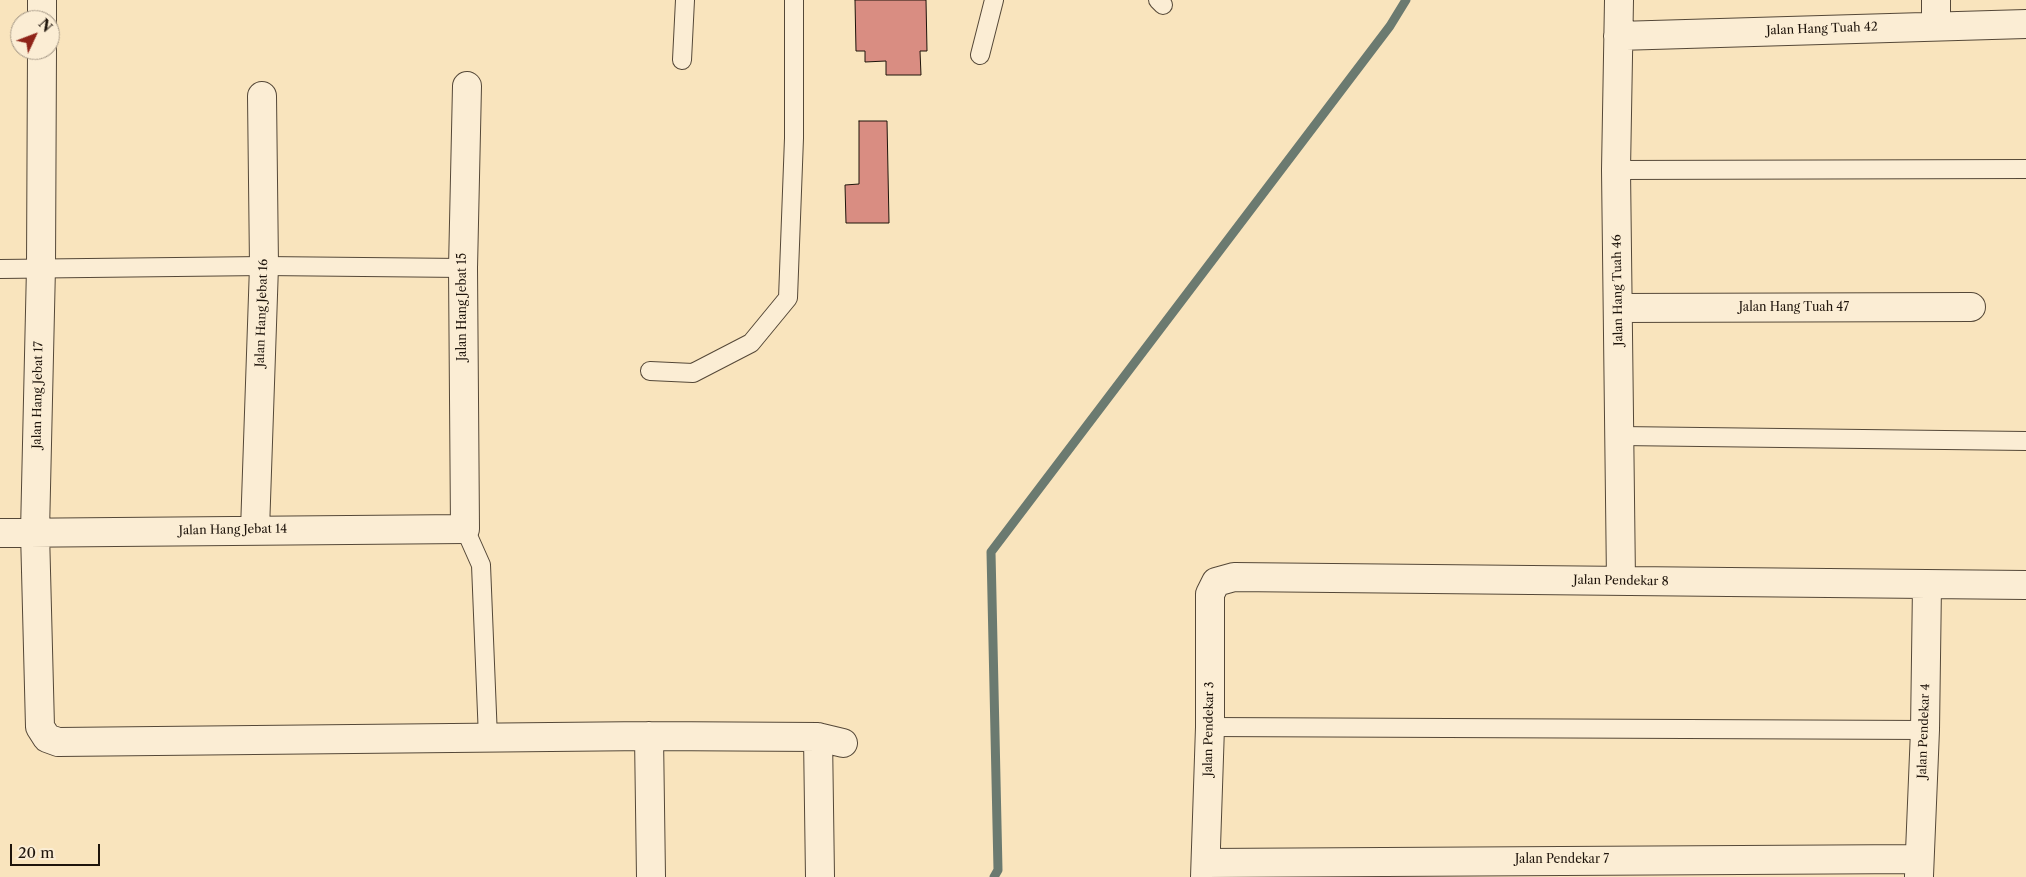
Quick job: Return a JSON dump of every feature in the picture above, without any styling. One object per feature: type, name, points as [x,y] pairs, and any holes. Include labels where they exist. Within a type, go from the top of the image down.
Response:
[{"type":"street","name":"Jalan Hang Tuah 46","points":[[1618,0],[1616,170],[1621,580]]},
{"type":"street","name":"Jalan Hang Tuah 42","points":[[1618,36],[1936,13],[2026,24]]},
{"type":"street","name":"Jalan Hang Jebat 17","points":[[42,60],[41,267],[35,532],[40,727],[47,738],[58,742],[488,738]]},
{"type":"street","name":"Jalan Hang Jebat 15","points":[[465,529],[463,268],[467,86]]},
{"type":"street","name":"Jalan Hang Jebat 16","points":[[255,530],[264,266],[262,96]]},
{"type":"street","name":"Jalan Hang Tuah 47","points":[[1618,308],[1971,307]]},
{"type":"street","name":"Jalan Hang Jebat 14","points":[[0,533],[465,529]]},
{"type":"street","name":"Jalan Pendekar 8","points":[[1216,582],[1234,577],[1621,580],[1926,586],[2026,585]]},
{"type":"street","name":"Jalan Pendekar 3","points":[[1206,870],[1210,727],[1210,594],[1216,582]]},
{"type":"street","name":"Jalan Pendekar 4","points":[[1919,868],[1926,730],[1926,586]]},
{"type":"street","points":[[488,738],[649,736],[831,740],[820,877]]},
{"type":"street","points":[[649,736],[651,877]]},
{"type":"street","name":"Jalan Pendekar 7","points":[[1206,870],[1919,868]]},
{"type":"lane","points":[[682,60],[685,0]]},
{"type":"lane","points":[[650,371],[693,373],[751,343],[788,298],[794,138],[794,0]]},
{"type":"lane","points":[[980,55],[994,0]]},
{"type":"lane","points":[[1616,170],[2026,169]]},
{"type":"lane","points":[[0,269],[41,267],[264,266],[463,268]]},
{"type":"lane","points":[[1620,436],[2026,441]]},
{"type":"lane","points":[[465,529],[481,565],[488,738]]},
{"type":"lane","points":[[1210,727],[1926,730]]},
{"type":"building","points":[[855,0],[926,0],[927,51],[920,51],[921,75],[886,75],[886,61],[865,62],[865,51],[856,51]]},
{"type":"building","points":[[859,121],[887,121],[889,223],[846,223],[845,185],[859,184]]},
{"type":"waterway","points":[[994,877],[998,870],[991,552],[1390,26],[1406,0]]}]
